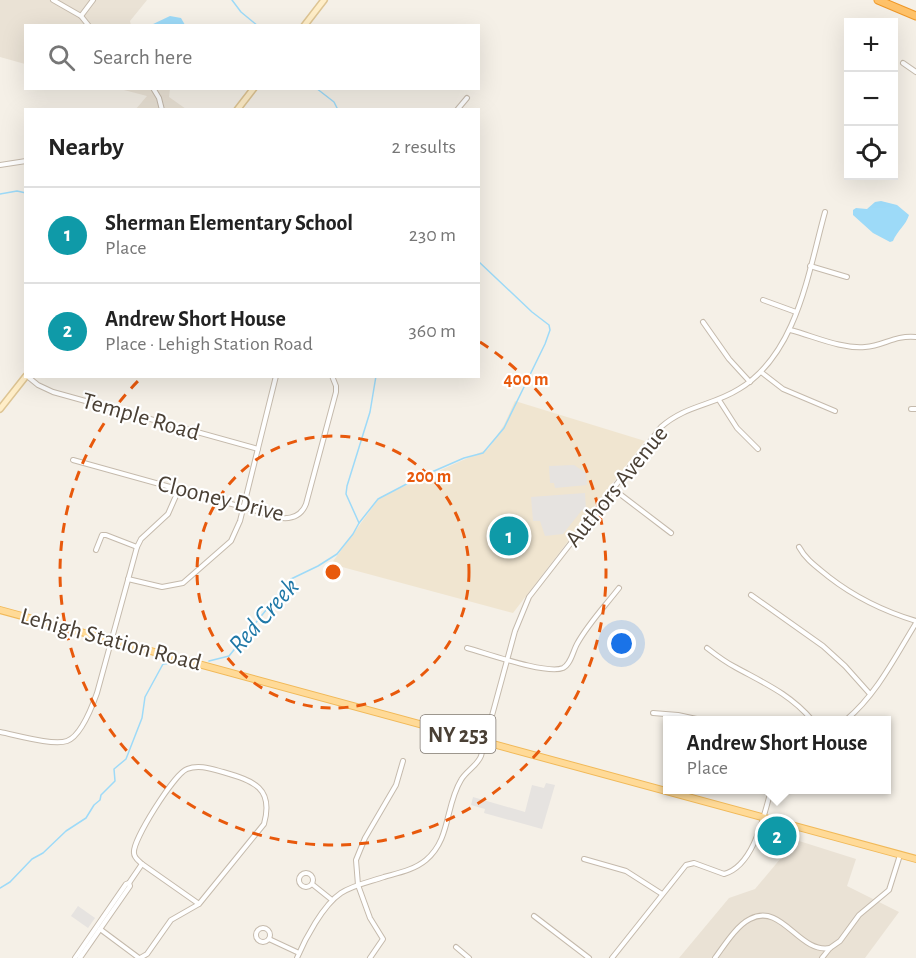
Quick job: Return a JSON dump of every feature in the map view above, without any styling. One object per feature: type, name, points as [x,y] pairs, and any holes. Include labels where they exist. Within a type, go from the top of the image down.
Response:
[{"type":"highway","points":[[878,0],[916,16]]},
{"type":"main road","points":[[306,24],[324,0]]},
{"type":"main road","points":[[239,108],[252,90]]},
{"type":"main road","points":[[0,409],[24,378]]},
{"type":"main road","name":"Lehigh Station Road","points":[[0,610],[663,790]]},
{"type":"main road","name":"Lehigh Station Road","points":[[677,794],[916,859]]},
{"type":"street","points":[[53,0],[81,16],[87,24]]},
{"type":"street","points":[[81,16],[93,0]]},
{"type":"street","points":[[903,63],[916,72]]},
{"type":"street","points":[[154,90],[162,108]]},
{"type":"street","points":[[459,108],[467,98]]},
{"type":"street","points":[[0,165],[24,161]]},
{"type":"street","name":"Authors Avenue","points":[[332,900],[358,885],[410,869],[432,854],[443,836],[459,783],[480,760],[519,618],[529,596],[652,437],[671,418],[686,410],[718,400],[750,382],[761,372],[790,330],[825,212]]},
{"type":"street","points":[[810,267],[847,277]]},
{"type":"street","points":[[763,300],[796,312]]},
{"type":"street","points":[[703,322],[729,359],[750,382]]},
{"type":"street","points":[[790,330],[859,347],[877,345],[895,338],[916,337]]},
{"type":"street","points":[[761,372],[783,389],[835,411]]},
{"type":"street","name":"Temple Road","points":[[29,378],[53,392],[258,449]]},
{"type":"street","points":[[128,579],[162,587],[183,583],[231,541],[240,521],[276,378]]},
{"type":"street","name":"Clooney Drive","points":[[73,460],[286,519],[299,514],[304,508],[336,392],[333,378]]},
{"type":"street","points":[[718,400],[737,428],[758,449]]},
{"type":"street","points":[[612,488],[671,533]]},
{"type":"street","points":[[0,732],[58,743],[69,740],[78,731],[92,706],[137,547],[141,539],[168,514],[179,489]]},
{"type":"street","points":[[96,550],[102,536],[106,535],[137,547]]},
{"type":"street","points":[[799,547],[809,560],[853,594],[883,611],[916,622],[898,657],[850,716]]},
{"type":"street","points":[[467,648],[547,668],[564,667],[581,636],[619,588]]},
{"type":"street","points":[[751,595],[823,646],[870,694]]},
{"type":"street","points":[[707,648],[734,667],[778,689],[808,716]]},
{"type":"street","points":[[652,713],[683,716]]},
{"type":"street","points":[[370,958],[383,939],[370,918],[358,885],[356,868],[358,852],[392,792],[403,761]]},
{"type":"street","points":[[100,929],[140,958],[147,954],[171,920],[199,904],[264,824],[268,809],[266,798],[259,787],[248,779],[202,767],[188,768],[177,775],[135,844],[134,857],[199,904]]},
{"type":"street","points":[[612,958],[689,863],[699,864],[721,873],[732,871],[757,838],[770,794]]},
{"type":"street","points":[[822,958],[840,941],[859,915],[889,890],[900,855]]},
{"type":"street","points":[[584,859],[626,872],[662,894]]},
{"type":"street","points":[[75,958],[142,864]]},
{"type":"street","points":[[80,958],[130,886],[129,883]]},
{"type":"street","points":[[297,958],[332,900],[312,884]]},
{"type":"street","points":[[534,916],[589,958]]},
{"type":"street","points":[[715,958],[747,920],[757,917],[776,918],[812,945],[830,948]]},
{"type":"street","points":[[269,939],[299,953]]},
{"type":"street","points":[[456,947],[469,958]]},
{"type":"shaded area","points":[[0,0],[147,0],[130,21],[131,24],[24,24],[24,64],[0,57]]},
{"type":"shaded area","points":[[124,90],[170,90],[169,97],[185,108],[137,108],[147,96]]},
{"type":"shaded area","points":[[515,401],[645,441],[513,613],[331,564],[380,497],[488,449],[504,425]]},
{"type":"shaded area","points":[[574,465],[586,473],[587,485],[555,488],[554,483],[550,483],[549,466]]},
{"type":"shaded area","points":[[585,493],[586,510],[582,510],[563,534],[545,536],[540,521],[533,521],[531,497]]},
{"type":"shaded area","points":[[546,783],[555,785],[542,829],[484,813],[485,809],[471,805],[473,797],[525,812],[532,785],[544,788]]},
{"type":"shaded area","points":[[796,840],[856,859],[847,886],[899,912],[865,958],[679,958],[729,898],[755,889]]},
{"type":"shaded area","points":[[78,906],[95,918],[88,928],[71,916]]},
{"type":"water","points":[[170,16],[181,18],[184,24],[153,24]]},
{"type":"water","points":[[881,201],[897,205],[909,215],[893,241],[890,242],[873,233],[853,215],[853,210],[856,208],[867,209],[875,202]]},
{"type":"waterway","points":[[232,0],[241,12],[256,24]]},
{"type":"waterway","points":[[319,90],[334,102],[337,108]]},
{"type":"waterway","name":"Red Creek","points":[[0,194],[17,191],[24,193]]},
{"type":"waterway","points":[[359,523],[378,499],[418,478],[464,458],[483,453],[504,428],[545,344],[550,330],[549,325],[480,263]]},
{"type":"waterway","name":"Red Creek","points":[[209,661],[229,656],[291,579],[337,554],[353,534],[359,523],[346,494],[347,486],[370,412],[376,378]]},
{"type":"waterway","name":"Red Creek","points":[[0,888],[10,882],[32,859],[43,853],[66,831],[86,818],[100,800],[101,795],[115,781],[114,769],[126,759],[142,718],[145,697],[163,664],[172,663],[199,668]]},
{"type":"place","name":"Sherman Elementary School","points":[[509,536]]},
{"type":"place","name":"Andrew Short House","points":[[777,836]]}]
